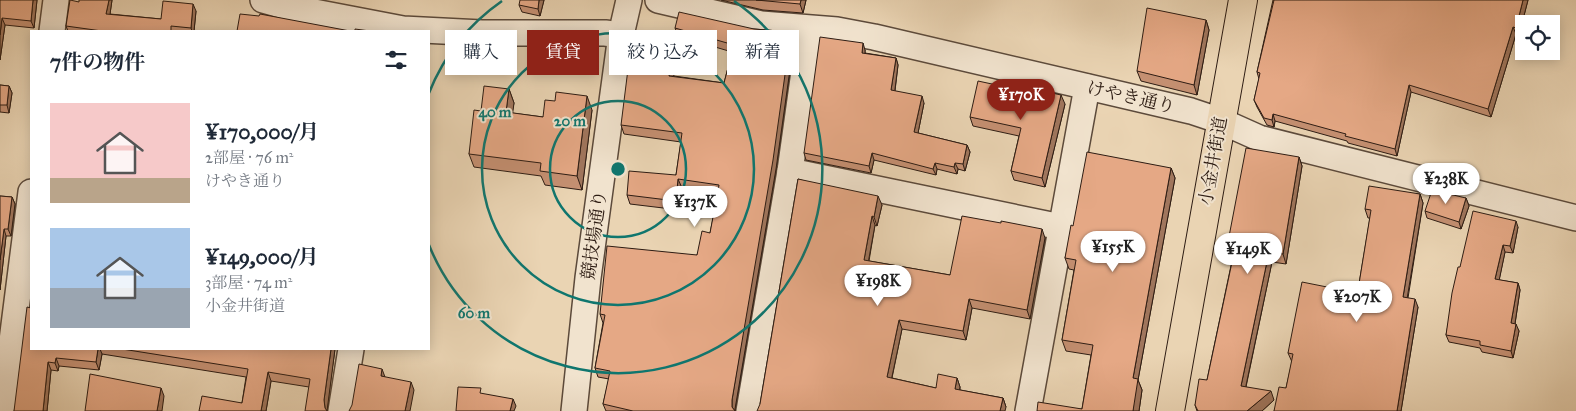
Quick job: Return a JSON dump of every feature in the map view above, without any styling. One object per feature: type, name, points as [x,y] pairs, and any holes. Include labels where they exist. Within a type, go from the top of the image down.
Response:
[{"type":"main road","name":"小金井街道","points":[[1170,411],[1243,0]]},
{"type":"street","points":[[52,30],[56,0]]},
{"type":"street","points":[[263,0],[288,7],[402,30]]},
{"type":"street","name":"競技場通り","points":[[622,30],[629,0]]},
{"type":"street","name":"けやき通り","points":[[658,0],[761,24],[836,30],[874,37],[1191,111],[1259,138],[1576,218]]},
{"type":"street","points":[[749,411],[790,171],[810,28]]},
{"type":"street","points":[[430,31],[482,34],[609,34]]},
{"type":"street","name":"競技場通り","points":[[574,411],[588,278],[616,75]]},
{"type":"street","points":[[1028,411],[1087,87]]},
{"type":"street","points":[[790,171],[1062,227]]},
{"type":"street","points":[[3,411],[30,200]]},
{"type":"street","points":[[341,411],[351,350]]},
{"type":"building","points":[[0,0],[33,0],[31,21],[2,18],[0,35]]},
{"type":"building","points":[[70,0],[79,2],[79,0],[109,0],[106,14],[161,19],[163,1],[193,4],[191,28],[171,26],[171,30],[95,30],[66,26]]},
{"type":"building","points":[[520,0],[539,0],[538,9],[519,5]]},
{"type":"building","points":[[756,0],[801,0],[800,4]]},
{"type":"building","points":[[1274,0],[1523,0],[1519,15],[1515,15],[1515,28],[1513,27],[1488,109],[1409,85],[1395,149],[1273,114],[1272,120],[1264,118],[1254,100],[1260,73],[1257,72]]},
{"type":"building","points":[[1147,8],[1206,20],[1194,85],[1137,71]]},
{"type":"building","points":[[679,12],[754,29],[766,30],[727,30],[727,43],[717,40],[717,30],[682,30],[675,28]]},
{"type":"building","points":[[240,14],[259,16],[260,14],[345,30],[237,30]]},
{"type":"building","points":[[820,37],[863,43],[862,53],[896,58],[891,90],[922,96],[914,132],[967,145],[963,164],[955,163],[954,167],[935,163],[933,169],[872,153],[869,166],[804,153]]},
{"type":"building","points":[[727,72],[727,75],[785,75],[773,160],[732,400],[732,407],[735,411],[633,411],[603,404],[610,371],[595,368],[605,315],[600,314],[607,246],[697,255],[702,231],[710,233],[719,185],[678,179],[676,201],[627,195],[629,171],[676,175],[682,133],[621,125],[627,75],[669,75],[724,83]]},
{"type":"building","points":[[978,81],[1029,92],[1030,88],[1061,95],[1042,178],[1011,171],[1021,128],[970,117]]},
{"type":"building","points":[[0,85],[9,86],[7,105],[0,105]]},
{"type":"building","points":[[484,86],[509,89],[506,112],[543,117],[545,100],[555,101],[556,92],[587,96],[577,176],[540,171],[541,163],[469,154],[474,110],[481,111]]},
{"type":"building","points":[[1246,148],[1299,157],[1283,254],[1269,252],[1241,386],[1271,391],[1247,411],[1198,411],[1195,405],[1199,379],[1207,380],[1235,248],[1227,247]]},
{"type":"building","points":[[1087,152],[1171,168],[1133,378],[1138,379],[1133,411],[1037,411],[1038,402],[1082,409],[1093,345],[1062,340],[1076,260],[1065,258]]},
{"type":"building","points":[[798,179],[878,196],[874,217],[872,216],[864,260],[950,275],[962,216],[1042,229],[1027,310],[969,299],[963,331],[899,320],[887,377],[936,388],[938,374],[957,378],[955,389],[1003,398],[1000,411],[757,411],[760,404]]},
{"type":"building","points":[[1369,186],[1420,194],[1403,297],[1415,299],[1397,411],[1274,411],[1279,387],[1286,388],[1293,354],[1288,353],[1302,282],[1332,288],[1333,286],[1358,290],[1371,210],[1365,209]]},
{"type":"building","points":[[1432,190],[1466,198],[1459,222],[1425,211]]},
{"type":"building","points":[[0,196],[12,197],[8,229],[4,229],[0,260]]},
{"type":"building","points":[[1473,211],[1516,221],[1510,246],[1503,245],[1495,279],[1518,283],[1511,323],[1516,324],[1511,351],[1480,345],[1480,341],[1446,335],[1452,293]]},
{"type":"building","points":[[27,307],[30,308],[30,350],[98,350],[96,362],[56,358],[55,363],[48,362],[43,411],[14,411]]},
{"type":"building","points":[[128,350],[331,350],[324,400],[327,411],[305,411],[310,379],[268,372],[261,411],[199,411],[202,396],[242,403],[248,369]]},
{"type":"building","points":[[359,364],[382,369],[381,376],[411,382],[405,411],[349,411],[352,405]]},
{"type":"building","points":[[90,374],[161,388],[157,411],[85,411]]},
{"type":"building","points":[[458,387],[481,388],[480,393],[513,399],[510,411],[456,411]]}]
